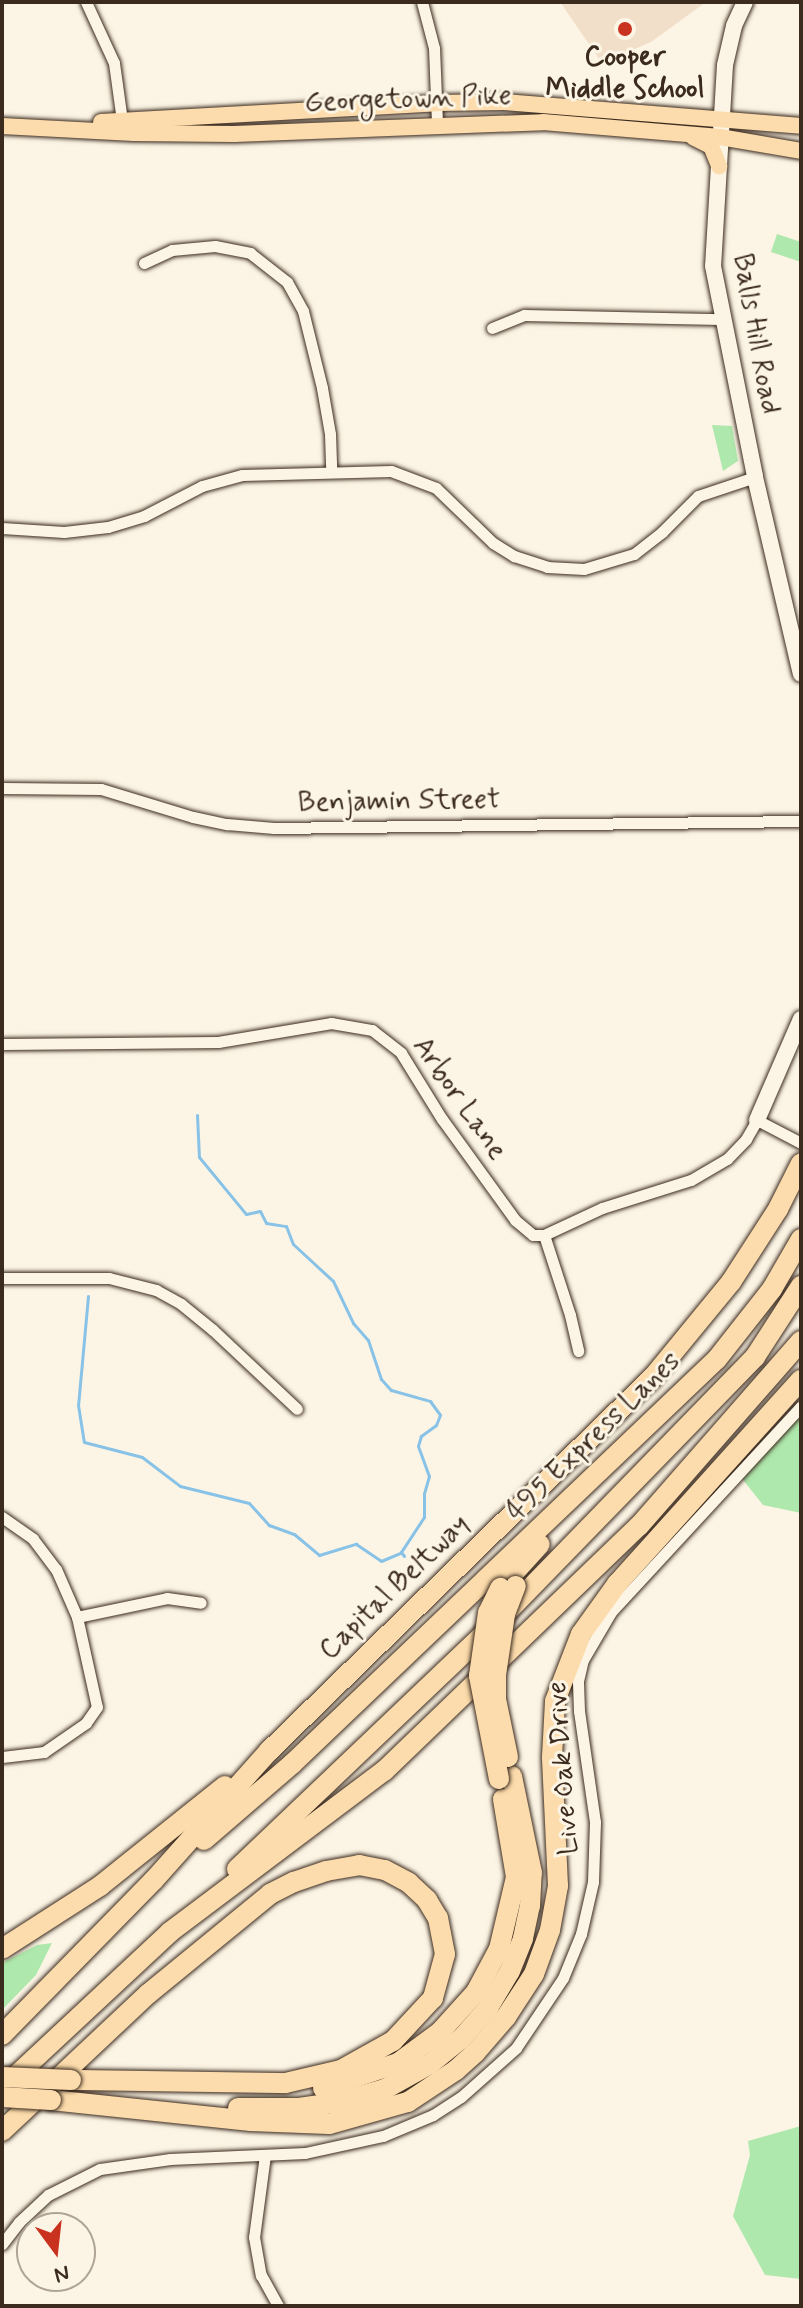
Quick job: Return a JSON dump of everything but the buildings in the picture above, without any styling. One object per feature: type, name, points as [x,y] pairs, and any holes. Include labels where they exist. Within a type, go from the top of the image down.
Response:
[{"type":"highway","name":"Capital Beltway","points":[[2,2035],[154,1880],[269,1751],[653,1377],[749,1256],[801,1163]]},
{"type":"highway","name":"495 Express Lanes","points":[[154,1880],[292,1764],[717,1359],[772,1289],[801,1239]]},
{"type":"highway","name":"495 Express Lanes","points":[[170,1932],[505,1614],[755,1357],[801,1286]]},
{"type":"highway","points":[[2,2089],[170,1932],[384,1771],[639,1526],[801,1341]]},
{"type":"highway","points":[[2,2077],[284,2092],[355,2080],[398,2063],[440,2032],[467,2002],[499,1949],[516,1877],[496,1699],[496,1675],[508,1587],[755,1357]]},
{"type":"highway","points":[[2,2097],[299,2108],[340,2102],[385,2089],[430,2064],[461,2039],[488,2008],[523,1938],[532,1873],[479,1676],[488,1613],[541,1543],[652,1436],[717,1359]]},
{"type":"highway","points":[[51,2100],[251,2121],[329,2124],[382,2112],[408,2102],[445,2078],[475,2053],[506,2017],[534,1974],[550,1930],[558,1886],[552,1757],[555,1701],[581,1634],[617,1584],[801,1380]]},
{"type":"highway","points":[[2,1949],[100,1886],[269,1751]]},
{"type":"highway","points":[[2,2131],[148,1994],[270,1894],[294,1882],[326,1871],[359,1865],[385,1870],[409,1883],[438,1918],[445,1954],[433,1998],[393,2041],[341,2070],[285,2083],[71,2080]]},
{"type":"main road","name":"Georgetown Pike","points":[[9,126],[504,102],[801,126]]},
{"type":"main road","name":"Georgetown Pike","points":[[9,126],[67,131],[234,134],[437,123],[543,122],[720,137],[801,151]]},
{"type":"main road","points":[[680,133],[708,143],[719,166]]},
{"type":"street","points":[[86,2],[114,63],[122,121]]},
{"type":"street","points":[[422,2],[434,48],[437,123]]},
{"type":"street","name":"Balls Hill Road","points":[[745,2],[728,47],[713,266],[721,319],[755,477],[801,674]]},
{"type":"street","points":[[144,263],[172,250],[215,246],[250,253],[287,282],[303,311],[322,388],[330,434],[331,471]]},
{"type":"street","points":[[492,328],[524,315],[721,319]]},
{"type":"street","points":[[2,528],[64,532],[108,527],[144,516],[222,479],[264,472],[391,471],[422,480],[448,498],[499,547],[530,563],[565,570],[601,566],[634,554],[662,532],[698,496],[712,488],[755,477]]},
{"type":"street","name":"Benjamin Street","points":[[2,788],[101,789],[193,817],[269,828],[801,821]]},
{"type":"street","points":[[578,1351],[570,1315],[544,1235],[602,1208],[691,1180],[727,1159],[746,1139],[757,1120],[801,1019]]},
{"type":"street","name":"Arbor Lane","points":[[2,1044],[218,1042],[331,1023],[372,1030],[388,1041],[408,1062],[442,1119],[515,1220],[533,1235],[544,1235]]},
{"type":"street","points":[[757,1120],[801,1143]]},
{"type":"street","points":[[2,1278],[109,1278],[156,1290],[181,1304],[213,1330],[297,1409]]},
{"type":"street","name":"Live Oak Drive","points":[[2,2244],[19,2222],[48,2195],[100,2169],[127,2163],[341,2148],[413,2124],[473,2088],[535,2025],[574,1953],[593,1882],[595,1822],[579,1711],[578,1681],[583,1660],[611,1612],[801,1406]]},
{"type":"street","points":[[2,1517],[21,1528],[47,1554],[77,1617],[97,1707],[86,1723],[44,1752],[2,1757]]},
{"type":"street","points":[[77,1617],[167,1598],[201,1603]]},
{"type":"street","points":[[265,2155],[255,2247],[261,2275],[278,2306]]},
{"type":"shaded area","name":"Cooper Middle School","points":[[560,2],[706,2],[651,42],[602,63]]},
{"type":"green space","points":[[777,234],[801,242],[801,262],[771,252]]},
{"type":"green space","points":[[712,425],[732,426],[738,461],[723,471]]},
{"type":"green space","points":[[801,1408],[801,1513],[763,1505],[740,1476]]},
{"type":"green space","points":[[52,1943],[36,1975],[2,2010],[2,1963],[37,1945]]},
{"type":"green space","points":[[801,2126],[801,2279],[765,2275],[733,2216],[750,2155],[748,2141]]},
{"type":"waterway","points":[[197,1115],[199,1157],[246,1214],[260,1211],[266,1223],[286,1226],[293,1244],[333,1281],[353,1323],[368,1340],[381,1379],[391,1390],[430,1401],[440,1415],[436,1425],[421,1436],[418,1446],[429,1476],[424,1493],[424,1517],[401,1552],[404,1556]]},
{"type":"waterway","points":[[88,1296],[78,1405],[84,1442],[142,1457],[180,1486],[249,1503],[269,1525],[294,1534],[319,1555],[356,1544],[381,1561],[400,1553]]},
{"type":"place","name":"Cooper Middle School","points":[[625,29]]}]
